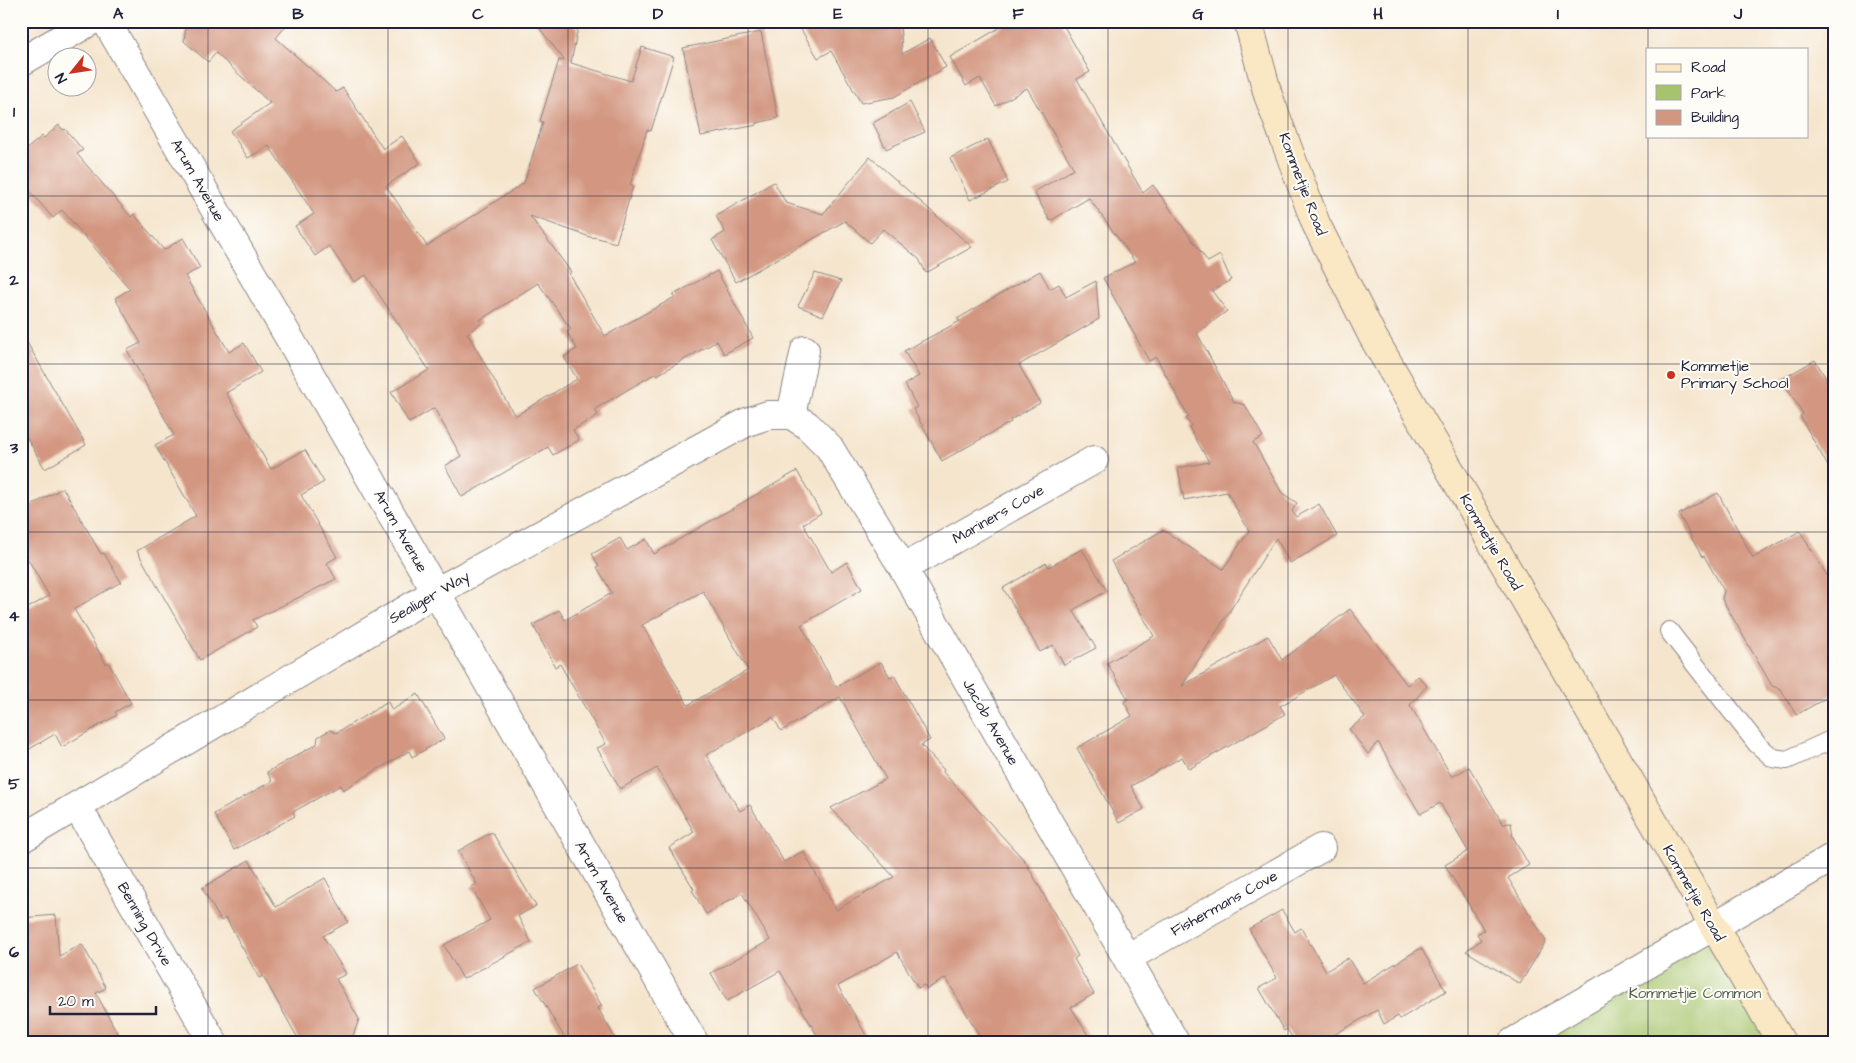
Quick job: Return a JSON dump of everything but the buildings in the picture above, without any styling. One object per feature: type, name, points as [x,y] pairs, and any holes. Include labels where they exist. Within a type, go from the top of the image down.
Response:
[{"type":"main road","name":"Kommetjie Road","points":[[1248,21],[1268,95],[1316,224],[1373,337],[1780,1042]]},
{"type":"street","points":[[21,62],[90,21]]},
{"type":"street","name":"Arum Avenue","points":[[106,21],[694,1042]]},
{"type":"street","points":[[791,415],[805,350]]},
{"type":"street","name":"Sealiger Way","points":[[21,839],[436,592],[747,422],[768,415],[791,415]]},
{"type":"street","name":"Jacob Avenue","points":[[791,415],[807,425],[829,447],[903,568],[1175,1042]]},
{"type":"street","name":"Mariners Cove","points":[[903,568],[1094,460]]},
{"type":"street","name":"Benning Drive","points":[[77,806],[213,1042]]},
{"type":"street","name":"Fishermans Cove","points":[[1127,958],[1321,848]]},
{"type":"street","points":[[1513,1042],[1835,856]]},
{"type":"lane","points":[[1669,631],[1757,744],[1773,758],[1788,760],[1835,738]]},
{"type":"green space","name":"Kommetjie Common","points":[[1713,926],[1781,1042],[1513,1042]]},
{"type":"place","name":"Kommetjie Primary School","points":[[1671,375]]}]
